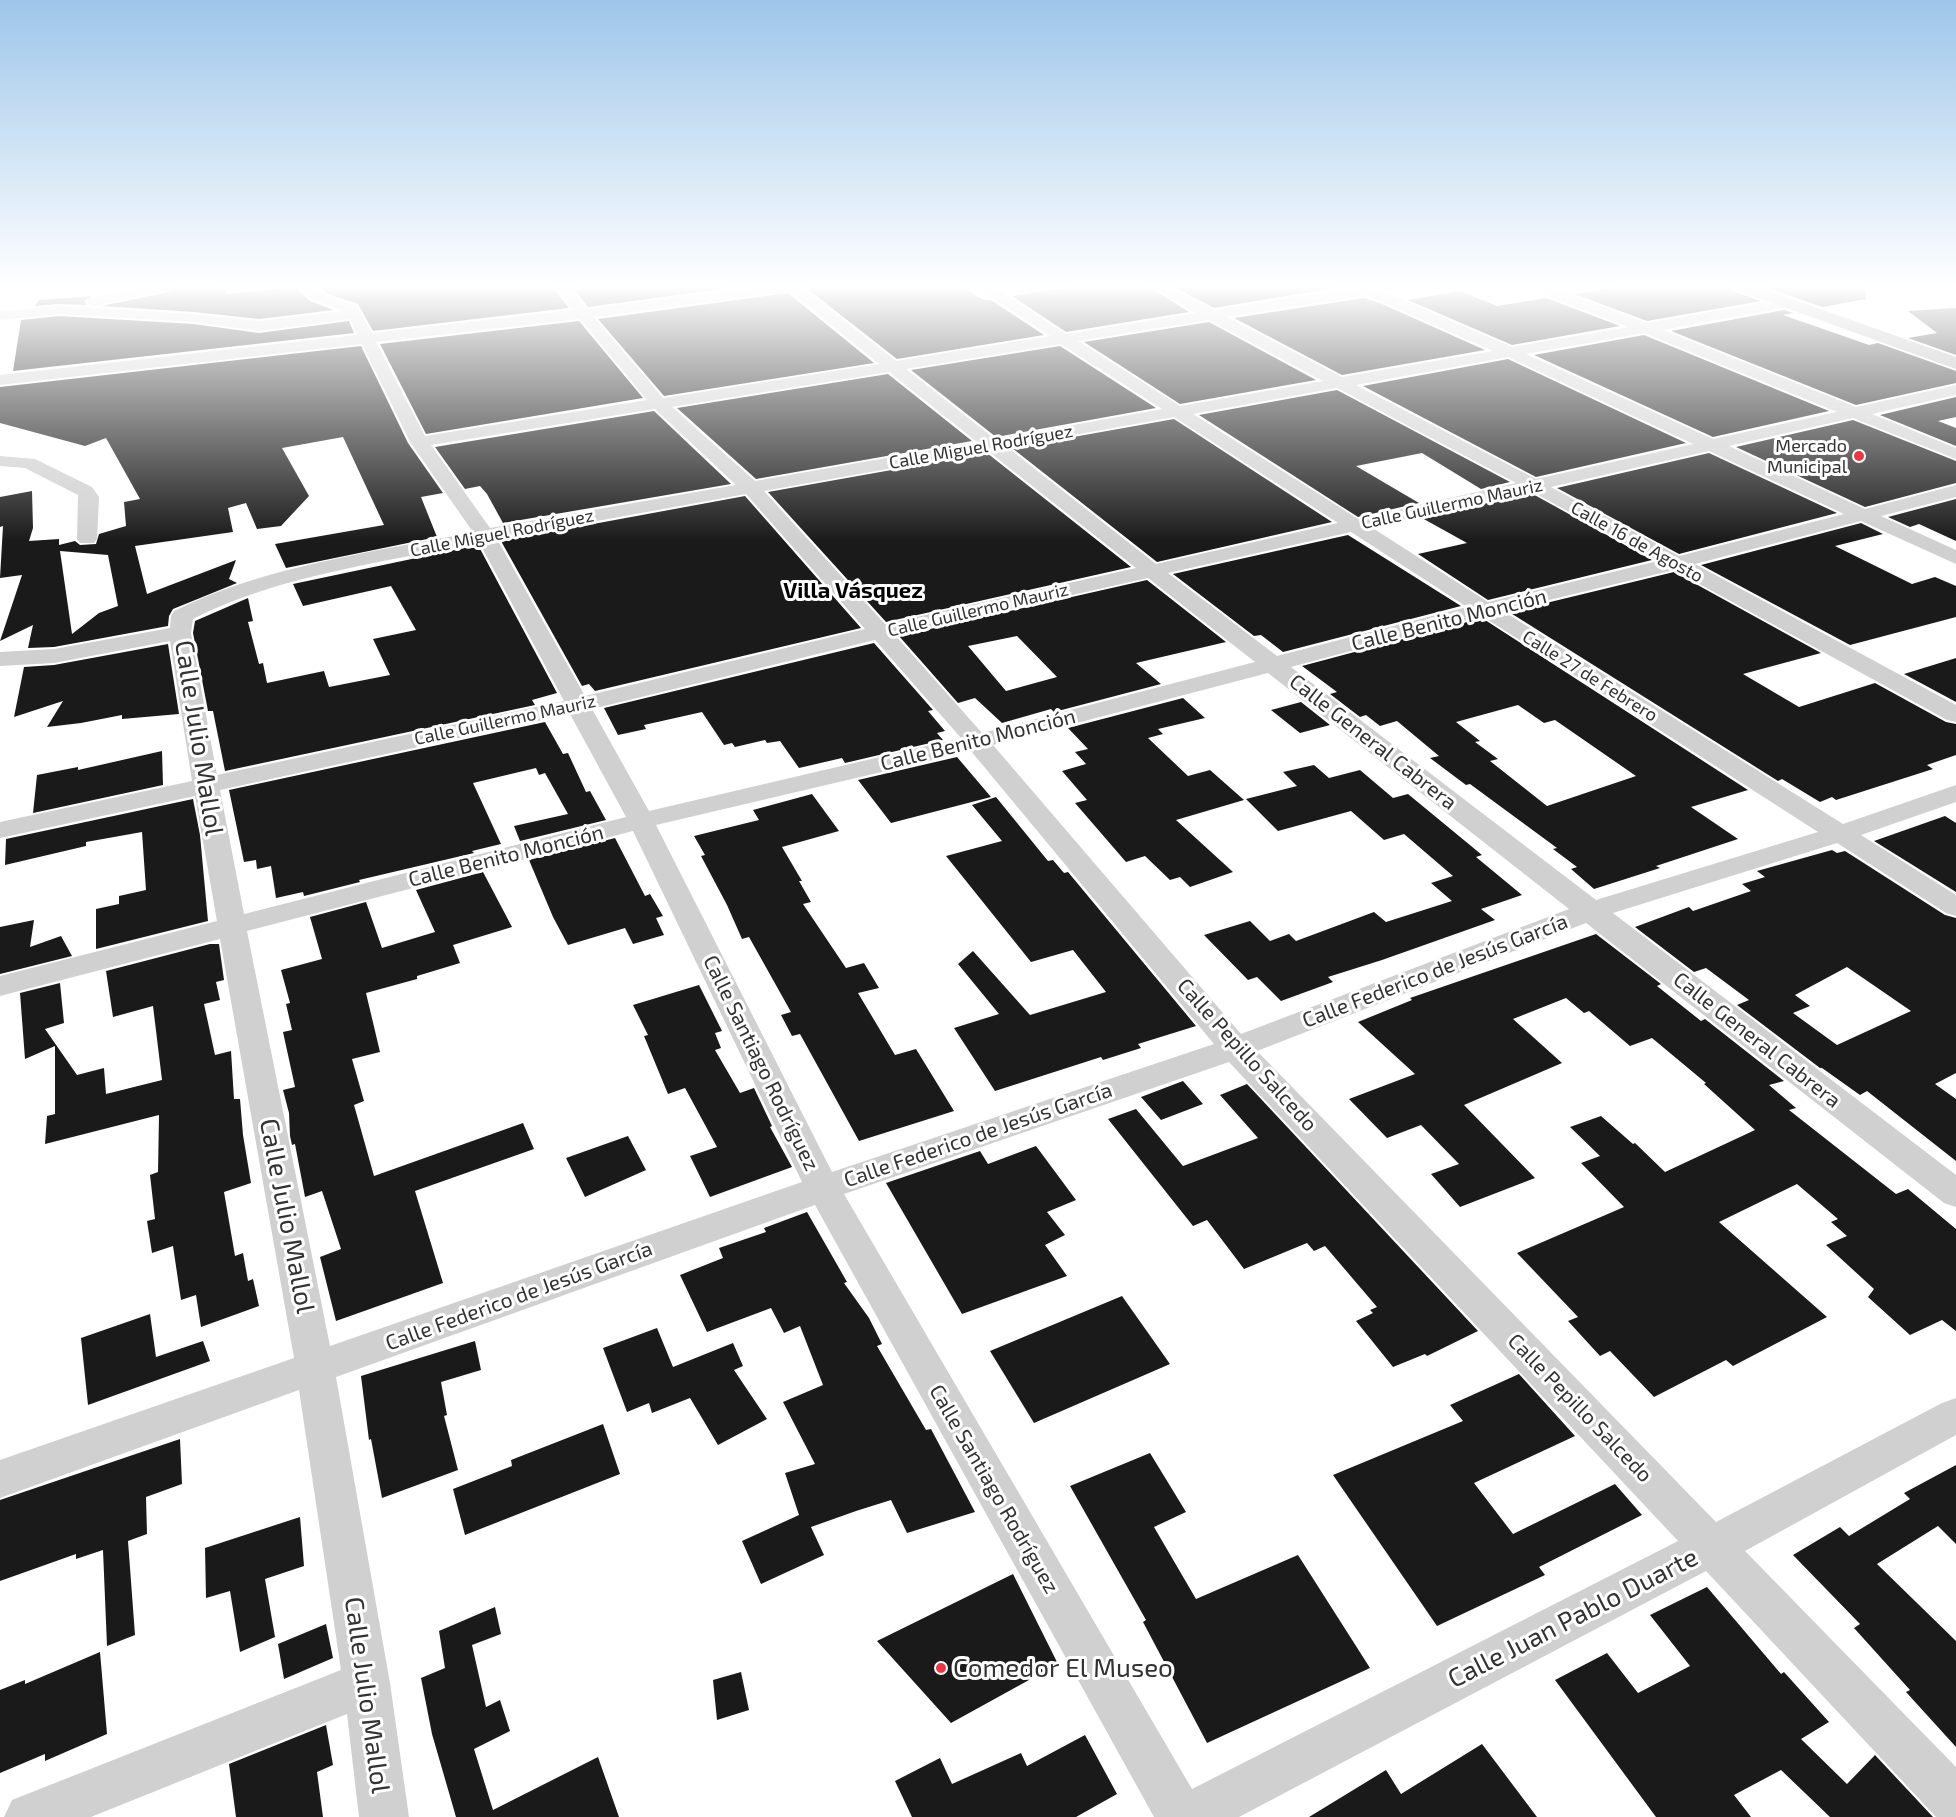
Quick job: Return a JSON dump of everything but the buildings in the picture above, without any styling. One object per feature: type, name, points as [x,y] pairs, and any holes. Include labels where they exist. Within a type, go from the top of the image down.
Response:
[{"type":"street","points":[[0,380],[72,372]]},
{"type":"street","points":[[16,394],[109,372]]},
{"type":"street","name":"Calle Santiago Rodríguez","points":[[383,372],[418,441],[485,535],[641,821],[823,1188],[1180,1817]]},
{"type":"street","name":"Calle Pepillo Salcedo","points":[[631,372],[660,405],[751,488],[880,632],[1235,1048],[1956,1802]]},
{"type":"street","points":[[418,441],[660,405],[858,372]]},
{"type":"street","name":"Calle General Cabrera","points":[[899,372],[1152,571],[1956,1194]]},
{"type":"street","name":"Calle 27 de Febrero","points":[[1115,372],[1956,907]]},
{"type":"street","name":"Calle 16 de Agosto","points":[[1319,372],[1535,486],[1956,715]]},
{"type":"street","name":"Calle Miguel Rodríguez","points":[[0,659],[54,656],[181,625],[217,598],[292,576],[485,535],[1401,372]]},
{"type":"street","points":[[1552,372],[1956,558]]},
{"type":"street","points":[[1752,372],[1956,454]]},
{"type":"street","name":"Calle Guillermo Mauriz","points":[[0,830],[577,705],[880,632],[1956,390]]},
{"type":"street","points":[[0,460],[29,463],[88,494],[87,539]]},
{"type":"street","name":"Calle Benito Monción","points":[[0,987],[641,821],[976,742],[1485,609],[1956,491]]},
{"type":"street","name":"Calle Julio Mallol","points":[[181,625],[204,786],[315,1368],[367,1683],[384,1817]]},
{"type":"street","name":"Calle Federico de Jesús García","points":[[0,1479],[823,1188],[1235,1048],[1590,911],[1839,834],[1956,793]]},
{"type":"street","name":"Calle Juan Pablo Duarte","points":[[1188,1817],[1712,1546],[1956,1415]]},
{"type":"street","points":[[29,1817],[367,1683]]},
{"type":"place","name":"Mercado Municipal","points":[[1859,456]]},
{"type":"place","name":"Comedor El Museo","points":[[941,1668]]},
{"type":"district","name":"Villa Vásquez","points":[[853,591]]}]
